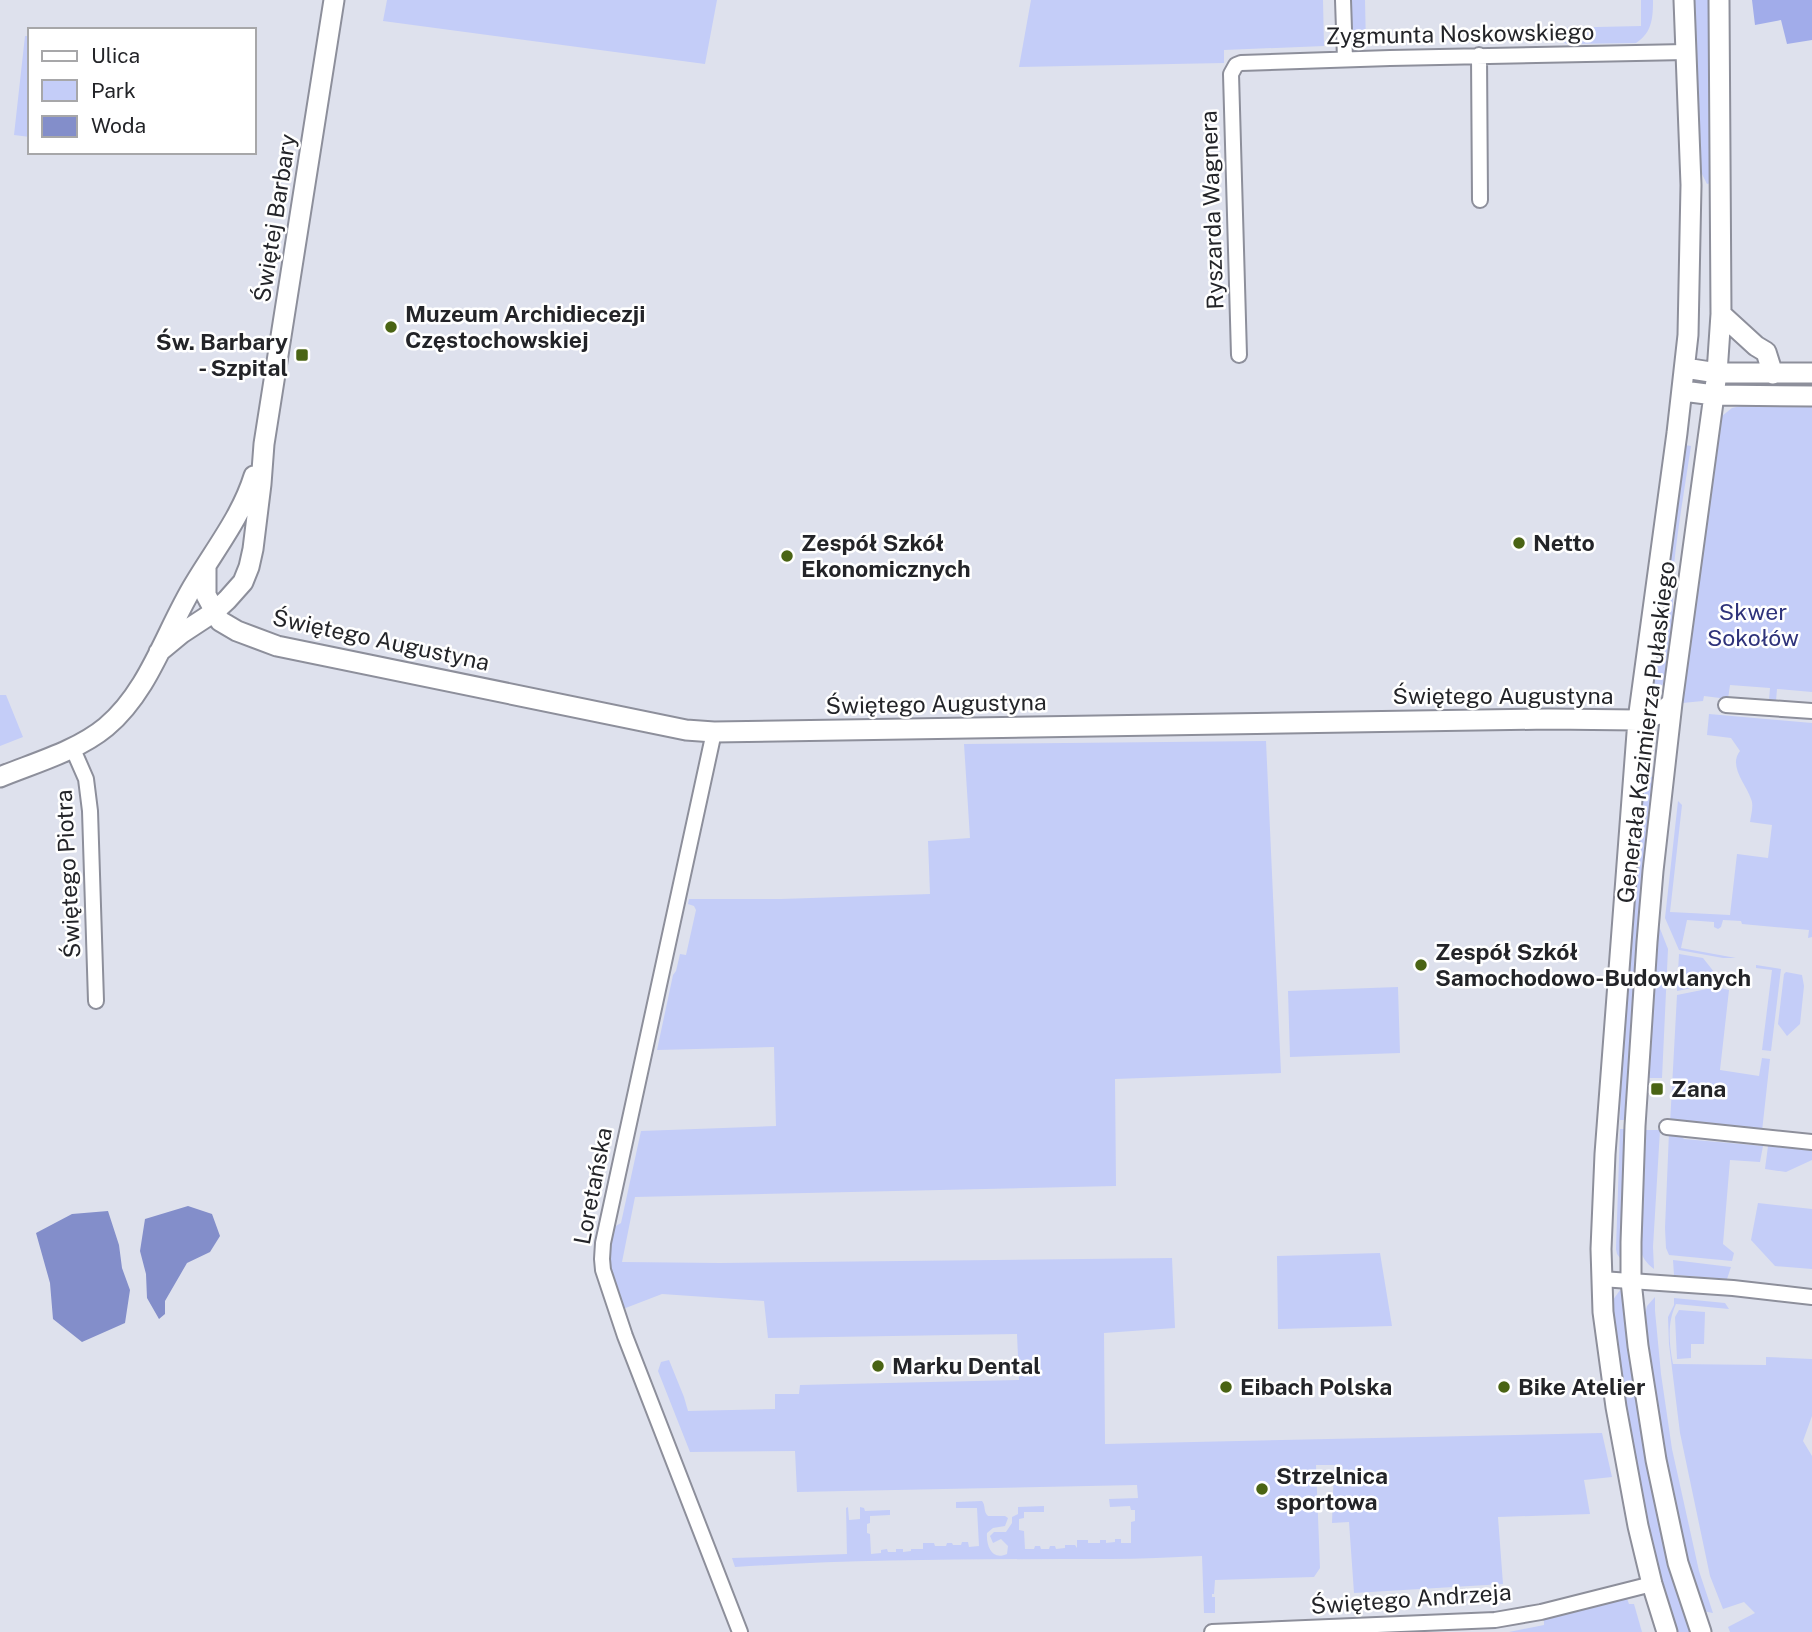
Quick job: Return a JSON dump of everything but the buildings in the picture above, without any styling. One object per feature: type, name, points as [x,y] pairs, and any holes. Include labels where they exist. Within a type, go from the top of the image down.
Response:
[{"type":"main road","name":"Świętej Barbary","points":[[159,652],[181,633],[214,612],[237,590],[249,568],[264,444],[334,0]]},
{"type":"main road","name":"Generała Kazimierza Pułaskiego","points":[[1667,1632],[1652,1584],[1632,1493],[1616,1407],[1601,1279],[1603,1181],[1638,720],[1683,391],[1688,335],[1691,185],[1684,0]]},
{"type":"main road","name":"Generała Kazimierza Pułaskiego","points":[[1702,1632],[1678,1563],[1656,1460],[1638,1346],[1631,1242],[1635,1126],[1653,871],[1672,703],[1717,373],[1721,314],[1719,0]]},
{"type":"main road","points":[[1721,314],[1766,352],[1773,373]]},
{"type":"main road","points":[[1685,368],[1717,373],[1812,373]]},
{"type":"main road","points":[[1683,391],[1714,395],[1812,396]]},
{"type":"main road","name":"Świętej Barbary","points":[[0,777],[90,739],[108,725],[132,699],[195,582],[239,513],[264,444]]},
{"type":"main road","points":[[206,568],[206,595],[214,612]]},
{"type":"main road","name":"Świętego Augustyna","points":[[214,612],[220,621],[233,629],[277,646],[686,730],[714,732],[1548,719],[1638,720],[1659,714],[1672,703]]},
{"type":"street","points":[[1343,0],[1345,59]]},
{"type":"street","name":"Zygmunta Noskowskiego","points":[[1236,65],[1479,55],[1686,52]]},
{"type":"street","points":[[1479,55],[1480,200]]},
{"type":"street","name":"Ryszarda Wagnera","points":[[1236,65],[1231,74],[1239,355]]},
{"type":"street","points":[[1726,705],[1812,711]]},
{"type":"street","name":"Loretańska","points":[[714,732],[603,1243],[602,1259],[603,1270],[625,1336],[740,1632]]},
{"type":"street","name":"Świętego Piotra","points":[[72,747],[86,779],[90,811],[96,1001]]},
{"type":"street","points":[[1667,1128],[1812,1142]]},
{"type":"street","points":[[1601,1279],[1720,1287],[1812,1297]]},
{"type":"street","name":"Świętego Andrzeja","points":[[1212,1632],[1495,1620],[1541,1612],[1652,1584]]},
{"type":"green space","points":[[387,0],[717,0],[705,64],[383,21]]},
{"type":"green space","points":[[1031,0],[1323,0],[1324,46],[1224,50],[1224,63],[1019,67]]},
{"type":"green space","points":[[1350,0],[1365,0],[1366,47],[1357,44],[1351,35]]},
{"type":"green space","points":[[1641,0],[1653,0],[1653,13],[1648,30],[1636,43],[1567,44],[1555,33],[1554,28],[1641,26]]},
{"type":"green space","points":[[1694,0],[1709,0],[1711,183],[1707,184],[1701,166]]},
{"type":"green space","points":[[25,36],[28,36],[28,137],[14,135]]},
{"type":"green space","name":"Skwer Sokołów","points":[[1812,404],[1812,692],[1777,689],[1776,701],[1769,700],[1770,688],[1730,685],[1728,699],[1704,696],[1703,701],[1682,703],[1700,556],[1722,416],[1732,408],[1745,405]]},
{"type":"green space","points":[[1685,445],[1691,446],[1674,565],[1670,655],[1667,673],[1653,697],[1651,691]]},
{"type":"green space","points":[[0,695],[6,695],[23,737],[0,746]]},
{"type":"green space","points":[[1709,714],[1812,723],[1812,937],[1808,938],[1809,930],[1723,920],[1718,929],[1714,927],[1714,922],[1687,920],[1681,948],[1736,958],[1679,950],[1665,918],[1678,801],[1682,805],[1670,912],[1730,915],[1737,854],[1768,858],[1772,825],[1750,822],[1752,801],[1736,763],[1740,751],[1731,738],[1707,735]]},
{"type":"green space","points":[[1266,741],[1281,1073],[1115,1079],[1116,1186],[635,1197],[622,1262],[1172,1258],[1175,1328],[1104,1333],[1105,1444],[1602,1433],[1612,1477],[1584,1480],[1590,1514],[1498,1517],[1503,1584],[1354,1593],[1349,1522],[1332,1523],[1334,1465],[1316,1465],[1320,1568],[1314,1577],[1215,1580],[1212,1597],[1215,1597],[1215,1613],[1204,1613],[1202,1556],[876,1561],[735,1567],[732,1558],[847,1554],[848,1507],[849,1520],[860,1519],[860,1507],[865,1511],[890,1510],[890,1515],[870,1516],[867,1533],[870,1534],[871,1554],[887,1549],[888,1552],[896,1552],[896,1549],[903,1549],[903,1552],[923,1549],[923,1543],[946,1546],[947,1543],[961,1545],[962,1542],[968,1542],[969,1547],[979,1546],[977,1508],[956,1508],[956,1502],[982,1501],[988,1516],[1008,1518],[1005,1526],[993,1528],[987,1533],[989,1547],[997,1556],[1007,1554],[1008,1546],[1001,1539],[993,1543],[990,1536],[994,1532],[1006,1532],[1012,1523],[1012,1517],[1018,1514],[1018,1507],[1044,1506],[1044,1512],[1024,1512],[1024,1518],[1019,1519],[1019,1530],[1024,1531],[1025,1549],[1040,1546],[1041,1549],[1049,1549],[1050,1546],[1055,1546],[1056,1549],[1065,1548],[1065,1545],[1075,1545],[1077,1548],[1077,1540],[1100,1543],[1100,1540],[1106,1540],[1106,1543],[1121,1539],[1121,1543],[1131,1543],[1131,1522],[1135,1521],[1135,1510],[1131,1510],[1130,1506],[1110,1507],[1109,1499],[1138,1498],[1137,1485],[797,1492],[795,1451],[690,1452],[658,1371],[661,1362],[669,1360],[688,1411],[775,1409],[775,1394],[799,1394],[800,1385],[1019,1380],[1017,1334],[768,1338],[764,1301],[662,1294],[623,1309],[608,1257],[614,1227],[621,1223],[641,1131],[776,1126],[774,1047],[657,1050],[673,975],[680,954],[686,955],[696,910],[688,904],[689,899],[930,894],[928,841],[970,838],[964,744]]},
{"type":"green space","points":[[1640,776],[1654,777],[1635,971],[1627,1120],[1620,1120],[1622,1046]]},
{"type":"green space","points":[[1657,921],[1668,949],[1662,1078],[1647,1078]]},
{"type":"green space","points":[[1679,954],[1703,958],[1718,977],[1717,983],[1677,991]]},
{"type":"green space","points":[[1756,965],[1781,969],[1771,1051],[1762,1050],[1772,970],[1756,968]]},
{"type":"green space","points":[[1786,972],[1802,975],[1804,986],[1800,1024],[1787,1036],[1778,1024]]},
{"type":"green space","points":[[1398,987],[1400,1053],[1290,1057],[1288,991]]},
{"type":"green space","points":[[1717,987],[1729,990],[1720,1070],[1759,1076],[1762,1058],[1770,1059],[1762,1131],[1670,1124],[1677,995]]},
{"type":"green space","points":[[1620,1129],[1627,1129],[1620,1258],[1616,1249]]},
{"type":"green space","points":[[1645,1130],[1660,1130],[1654,1269],[1645,1260],[1640,1248]]},
{"type":"green space","points":[[1669,1132],[1684,1139],[1763,1146],[1760,1162],[1730,1160],[1723,1244],[1734,1253],[1732,1261],[1669,1255],[1665,1228]]},
{"type":"green space","points":[[1768,1146],[1812,1149],[1812,1160],[1786,1172],[1765,1169]]},
{"type":"green space","points":[[1758,1203],[1812,1209],[1812,1269],[1775,1266],[1751,1240]]},
{"type":"green space","points":[[1380,1253],[1392,1326],[1278,1329],[1277,1256]]},
{"type":"green space","points":[[1673,1260],[1731,1267],[1727,1279],[1674,1275]]},
{"type":"green space","points":[[1620,1290],[1623,1294],[1656,1507],[1677,1591],[1691,1632],[1676,1632],[1659,1579],[1626,1413],[1616,1346],[1613,1300]]},
{"type":"green space","points":[[1655,1297],[1661,1374],[1672,1449],[1699,1571],[1713,1613],[1703,1611],[1679,1530],[1652,1381],[1644,1318],[1647,1306]]},
{"type":"green space","points":[[1674,1298],[1725,1303],[1729,1309],[1676,1304],[1670,1333],[1673,1364],[1766,1365],[1766,1357],[1812,1359],[1812,1416],[1803,1441],[1812,1456],[1812,1632],[1730,1632],[1728,1627],[1755,1613],[1744,1602],[1723,1609],[1710,1576],[1680,1433],[1669,1344],[1668,1317],[1674,1305]]},
{"type":"green space","points":[[1679,1310],[1705,1312],[1704,1344],[1691,1344],[1691,1358],[1677,1359],[1675,1317]]},
{"type":"green space","points":[[1626,1596],[1629,1604],[1634,1604],[1642,1632],[1509,1632],[1544,1625],[1544,1618]]},
{"type":"shaded area","points":[[1752,0],[1812,0],[1812,40],[1787,44],[1781,20],[1755,25]]},
{"type":"water","points":[[188,1206],[212,1214],[220,1236],[210,1252],[187,1263],[165,1301],[165,1314],[159,1319],[147,1298],[146,1274],[140,1251],[145,1219]]},
{"type":"water","points":[[108,1211],[130,1290],[125,1323],[82,1342],[53,1319],[50,1283],[36,1233],[72,1214]]},
{"type":"place","name":"Muzeum Archidiecezji Częstochowskiej","points":[[391,327]]},
{"type":"place","name":"Św. Barbary - Szpital","points":[[302,355]]},
{"type":"place","name":"Netto","points":[[1519,543]]},
{"type":"place","name":"Zespół Szkół Ekonomicznych","points":[[787,556]]},
{"type":"place","name":"Zespół Szkół Samochodowo-Budowlanych","points":[[1421,965]]},
{"type":"place","name":"Zana","points":[[1657,1089]]},
{"type":"place","name":"Marku Dental","points":[[878,1366]]},
{"type":"place","name":"Eibach Polska","points":[[1226,1387]]},
{"type":"place","name":"Bike Atelier","points":[[1504,1387]]},
{"type":"place","name":"Strzelnica sportowa","points":[[1262,1489]]}]
